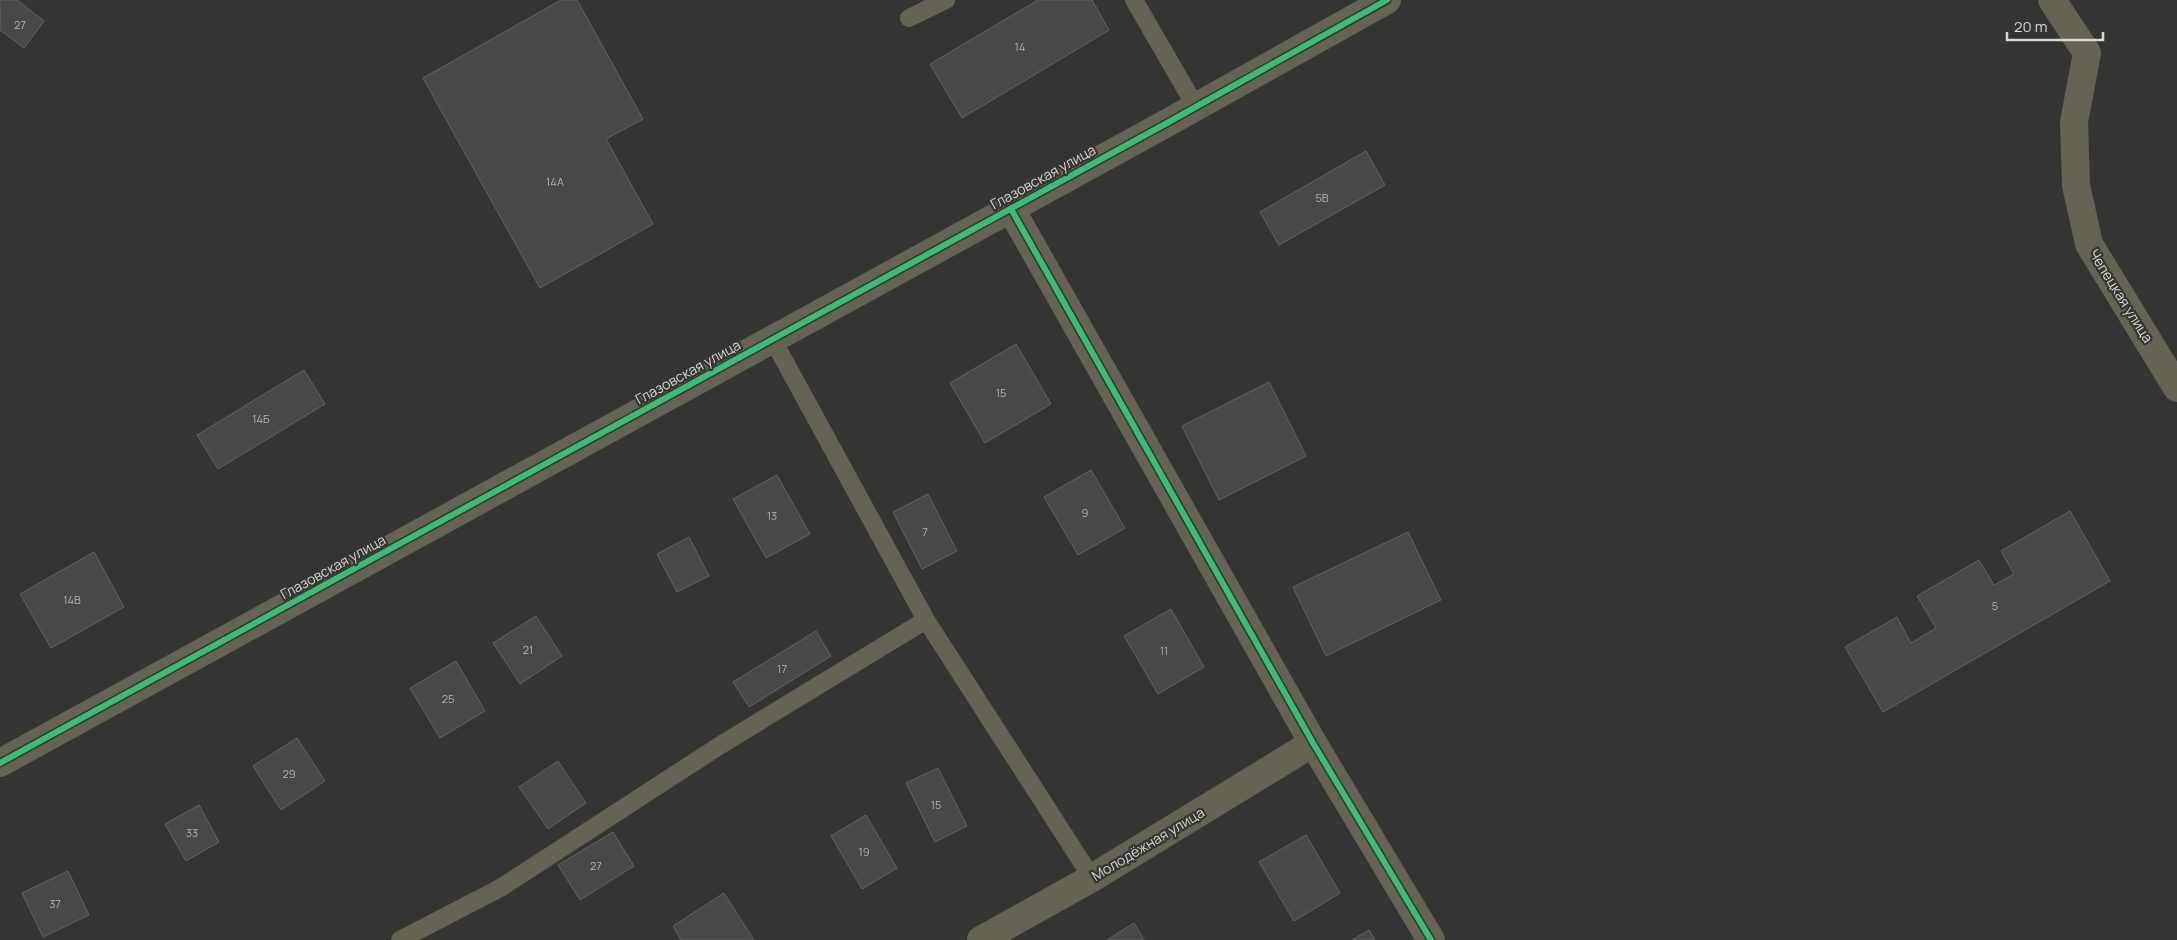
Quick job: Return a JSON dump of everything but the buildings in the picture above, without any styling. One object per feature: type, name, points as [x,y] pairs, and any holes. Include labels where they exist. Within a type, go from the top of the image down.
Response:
[{"type":"street","name":"Глазовская улица","points":[[0,763],[773,340],[1387,0]]},
{"type":"street","name":"Чепецкая улица","points":[[2052,0],[2087,53],[2074,122],[2076,185],[2089,244],[2177,388]]},
{"type":"street","points":[[1011,209],[1313,743],[1430,940]]},
{"type":"street","name":"Молодёжная улица","points":[[981,940],[1092,878],[1313,743]]},
{"type":"lane","points":[[909,18],[946,0]]},
{"type":"lane","points":[[1134,0],[1196,107]]},
{"type":"lane","points":[[773,340],[926,620],[1092,878]]},
{"type":"lane","points":[[400,940],[502,887],[719,746],[926,620]]},
{"type":"cycle path","points":[[0,763],[1167,123],[1387,0]]},
{"type":"cycle path","points":[[1011,209],[1313,743],[1431,940]]}]
